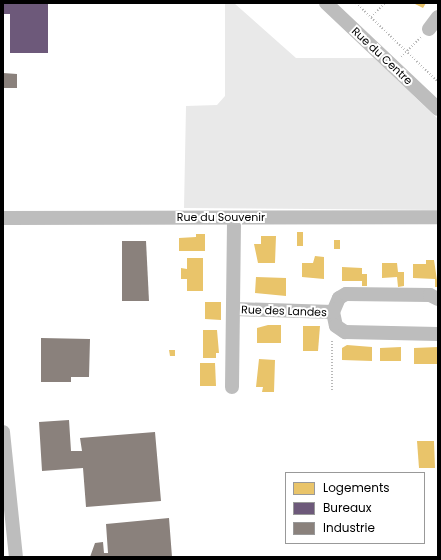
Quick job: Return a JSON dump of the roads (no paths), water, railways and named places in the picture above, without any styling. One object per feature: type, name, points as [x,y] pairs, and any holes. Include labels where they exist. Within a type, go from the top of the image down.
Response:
[{"type":"street","name":"Rue du Centre","points":[[326,3],[438,109]]},
{"type":"street","points":[[429,29],[438,17]]},
{"type":"street","name":"Rue du Souvenir","points":[[3,218],[438,217]]},
{"type":"street","name":"Rue des Landes","points":[[232,387],[235,309],[234,218]]},
{"type":"street","name":"Rue des Landes","points":[[438,299],[430,295],[346,294],[339,298],[333,312],[336,326],[345,332],[438,334]]},
{"type":"street","name":"Rue des Landes","points":[[235,309],[333,312]]},
{"type":"street","points":[[3,432],[16,557]]}]
